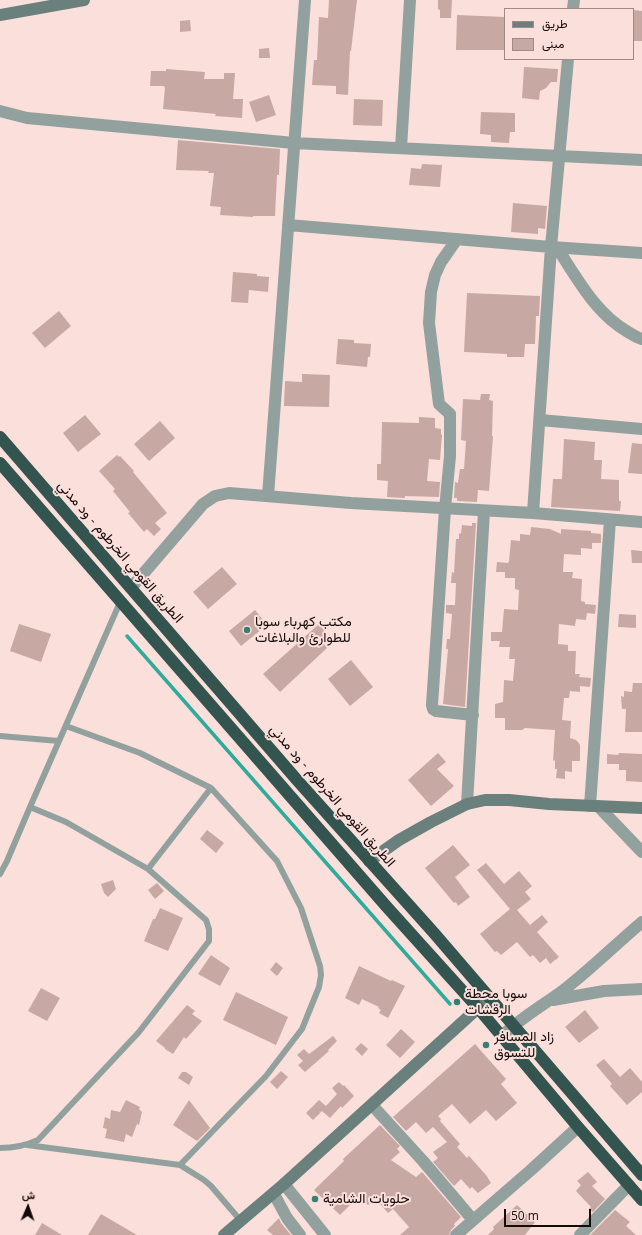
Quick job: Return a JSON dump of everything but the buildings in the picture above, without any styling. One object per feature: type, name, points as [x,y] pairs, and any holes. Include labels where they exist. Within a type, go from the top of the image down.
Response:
[{"type":"highway","name":"الطريق القومي الخرطوم - ود مدني","points":[[0,437],[369,861],[434,933],[642,1175]]},
{"type":"highway","points":[[0,463],[121,600],[228,726],[478,1008],[501,1037],[642,1200]]},
{"type":"street","points":[[0,15],[84,0]]},
{"type":"street","points":[[268,496],[305,0]]},
{"type":"street","points":[[401,148],[410,0]]},
{"type":"street","points":[[533,513],[554,248],[559,156],[568,60]]},
{"type":"street","points":[[0,111],[27,118],[294,142],[642,160]]},
{"type":"street","points":[[288,225],[554,248],[642,253]]},
{"type":"street","points":[[457,239],[441,262],[435,275],[431,292],[429,323],[439,404],[450,414],[450,456],[432,705],[433,709],[436,710],[473,716]]},
{"type":"street","points":[[554,248],[593,302],[606,316],[621,328],[642,339]]},
{"type":"street","points":[[540,420],[642,429]]},
{"type":"street","points":[[131,588],[203,504],[215,496],[229,493],[445,509],[533,513],[642,522]]},
{"type":"street","points":[[467,804],[484,511]]},
{"type":"street","points":[[610,520],[594,806],[642,852]]},
{"type":"street","points":[[369,861],[411,833],[467,804],[485,800],[509,800],[642,808]]},
{"type":"street","points":[[501,1037],[513,1025],[549,1001],[587,972],[642,922]]},
{"type":"street","points":[[549,1001],[604,991],[642,989]]},
{"type":"street","points":[[224,1235],[274,1194],[490,998]]},
{"type":"street","points":[[372,1105],[473,1220]]},
{"type":"street","points":[[456,1235],[578,1127]]},
{"type":"street","points":[[284,1184],[325,1235]]},
{"type":"street","points":[[580,1235],[629,1185]]},
{"type":"street","points":[[274,1194],[287,1218],[300,1235]]},
{"type":"lane","points":[[0,874],[121,600]]},
{"type":"lane","points":[[66,726],[140,753],[211,788],[276,861],[301,908],[320,966],[321,975],[319,987],[302,1029],[266,1076],[180,1165]]},
{"type":"lane","points":[[0,736],[59,741]]},
{"type":"lane","points":[[148,868],[211,788]]},
{"type":"lane","points":[[0,1148],[12,1148],[27,1145],[38,1140],[139,1032],[209,941],[209,929],[206,920],[148,868],[66,822],[30,807]]},
{"type":"lane","points":[[27,1145],[180,1165],[211,1186],[241,1221]]},
{"type":"waterway","points":[[127,636],[450,1004]]},
{"type":"place","name":"مكتب كهرباء سوبا للطوارئ والبلاغات","points":[[247,630]]},
{"type":"place","name":"سوبا محطة الرقشات","points":[[457,1002]]},
{"type":"place","name":"زاد المسافر للتسوق","points":[[486,1045]]},
{"type":"place","name":"حلويات الشامية","points":[[315,1199]]}]
